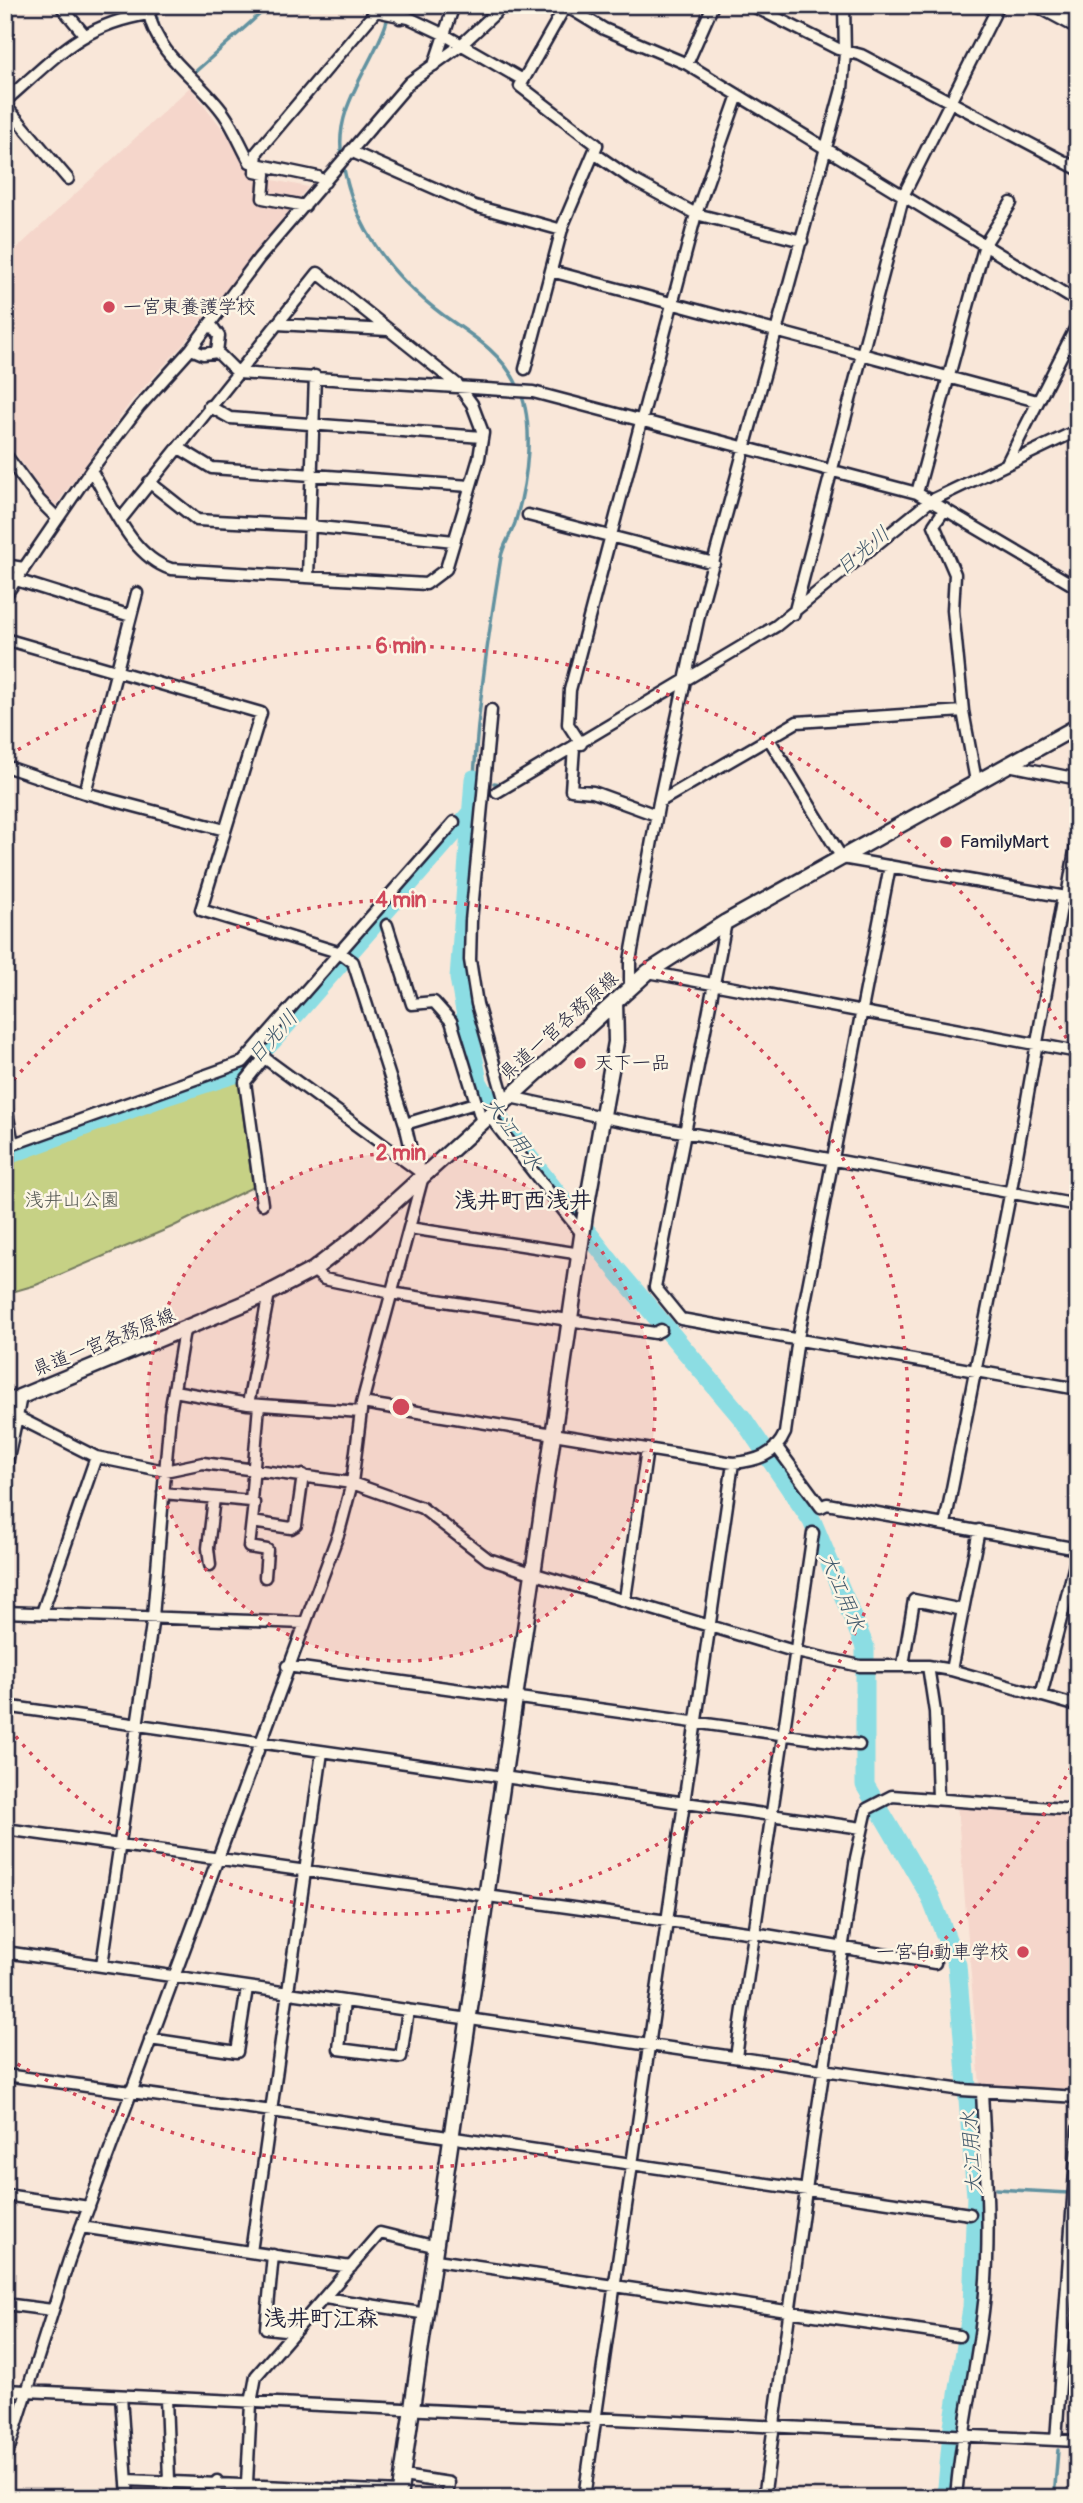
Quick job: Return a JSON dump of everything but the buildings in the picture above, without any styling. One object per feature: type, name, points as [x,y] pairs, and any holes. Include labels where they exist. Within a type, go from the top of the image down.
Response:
[{"type":"street","points":[[60,5],[84,34]]},
{"type":"street","points":[[68,179],[5,103],[84,34],[124,18],[149,14],[156,5]]},
{"type":"street","points":[[398,18],[404,5]]},
{"type":"street","points":[[434,65],[454,5]]},
{"type":"street","points":[[5,596],[91,470],[139,407],[191,349],[259,258],[410,82],[461,45],[504,5]]},
{"type":"street","points":[[688,64],[713,5]]},
{"type":"street","points":[[751,5],[845,53],[861,55],[1078,169]]},
{"type":"street","points":[[630,987],[630,961],[683,684],[775,331],[842,89],[845,53],[844,5]]},
{"type":"street","points":[[794,614],[904,194],[952,104],[999,5]]},
{"type":"street","points":[[1039,5],[1074,24],[1078,8]]},
{"type":"street","points":[[525,369],[562,230],[597,145],[520,86],[566,6],[623,38],[688,64],[1078,302]]},
{"type":"street","points":[[305,206],[263,198],[264,174],[255,172],[257,152],[377,10],[398,18],[409,18],[443,34],[523,80]]},
{"type":"street","points":[[149,14],[156,38],[164,51],[223,113],[250,162],[318,177],[325,182]]},
{"type":"street","points":[[656,815],[593,792],[571,790],[577,745],[568,723],[570,690],[643,421],[671,302],[696,214],[738,95]]},
{"type":"street","points":[[349,153],[475,206],[562,230]]},
{"type":"street","points":[[594,153],[633,180],[696,214],[802,241]]},
{"type":"street","points":[[917,493],[985,244],[1011,203]]},
{"type":"street","points":[[551,271],[1037,401]]},
{"type":"street","points":[[91,470],[142,554],[155,564],[171,569],[426,584],[446,569],[482,437],[472,404],[458,385],[318,273],[121,519]]},
{"type":"street","points":[[209,323],[219,336],[217,352]]},
{"type":"street","points":[[1007,463],[1078,323]]},
{"type":"street","points":[[277,324],[388,330]]},
{"type":"street","points":[[191,349],[203,354],[217,352]]},
{"type":"street","points":[[217,352],[238,373],[458,385],[528,392],[917,493],[1078,589]]},
{"type":"street","points":[[308,577],[315,376]]},
{"type":"street","points":[[209,407],[230,418],[482,437]]},
{"type":"street","points":[[497,792],[683,684],[794,614],[930,501],[1078,430]]},
{"type":"street","points":[[1067,435],[1078,442]]},
{"type":"street","points":[[179,448],[212,468],[470,486]]},
{"type":"street","points":[[5,454],[39,500],[57,518]]},
{"type":"street","points":[[149,482],[197,520],[310,526],[454,541]]},
{"type":"street","points":[[945,509],[934,525],[955,574],[953,610],[963,711],[976,781]]},
{"type":"street","points":[[528,515],[714,563]]},
{"type":"street","points":[[5,565],[23,568]]},
{"type":"street","points":[[16,580],[131,616]]},
{"type":"street","points":[[85,793],[137,593]]},
{"type":"street","points":[[5,639],[261,713],[201,910],[341,953],[353,962],[405,1124],[413,1158],[423,1174],[362,1408],[352,1483],[339,1532],[259,1741],[81,2227],[5,2461]]},
{"type":"street","points":[[491,710],[470,960],[477,1004],[506,1101],[686,1132],[1010,1195],[1078,1205]]},
{"type":"street","points":[[659,802],[797,722],[963,711]]},
{"type":"street","name":"県道一宮各務原線","points":[[5,1403],[184,1330],[269,1293],[313,1270],[358,1235],[648,972],[726,922],[1078,726]]},
{"type":"street","points":[[769,739],[835,852],[842,858],[1069,897]]},
{"type":"street","points":[[1008,765],[1078,779]]},
{"type":"street","points":[[5,766],[85,793],[225,830]]},
{"type":"street","points":[[5,1101],[9,1146],[243,1062],[454,822]]},
{"type":"street","points":[[945,1524],[1069,897],[1078,834]]},
{"type":"street","points":[[174,1391],[254,1405],[420,1410],[555,1436],[733,1463],[756,1461],[764,1457],[785,1433],[798,1338],[890,866]]},
{"type":"street","points":[[726,922],[655,1287],[681,1319],[1078,1389]]},
{"type":"street","points":[[387,925],[412,1004],[434,1002],[451,1021],[475,1103],[583,1236]]},
{"type":"street","points":[[648,972],[1078,1052]]},
{"type":"street","points":[[127,2480],[217,2481],[400,2495],[585,1215],[616,1042],[615,1001]]},
{"type":"street","points":[[255,1051],[423,1174]]},
{"type":"street","points":[[262,1204],[245,1082],[265,1057]]},
{"type":"street","points":[[405,1124],[475,1103]]},
{"type":"street","points":[[409,1228],[580,1254]]},
{"type":"street","points":[[313,1270],[324,1279],[392,1291],[571,1321],[655,1333],[661,1330]]},
{"type":"street","points":[[265,1577],[267,1550],[249,1547],[254,1503],[251,1499],[255,1469],[254,1405],[269,1293]]},
{"type":"street","points":[[102,1965],[153,1617],[165,1471],[184,1330]]},
{"type":"street","points":[[5,1472],[21,1396]]},
{"type":"street","points":[[17,1417],[96,1457],[165,1471],[203,1463],[352,1483],[422,1508],[488,1559],[535,1574],[797,1652],[860,1666],[875,1663],[951,1670],[1078,1706]]},
{"type":"street","points":[[776,1446],[821,1507],[827,1504],[945,1524],[1078,1551],[1041,1696]]},
{"type":"street","points":[[625,1599],[647,1449]]},
{"type":"street","points":[[42,1613],[96,1457]]},
{"type":"street","points":[[584,2498],[733,1463]]},
{"type":"street","points":[[253,1522],[290,1528],[296,1525],[303,1475]]},
{"type":"street","points":[[163,1493],[251,1499]]},
{"type":"street","points":[[210,1565],[208,1548],[214,1498]]},
{"type":"street","points":[[951,1670],[979,1530]]},
{"type":"street","points":[[736,2057],[813,1533]]},
{"type":"street","points":[[903,1665],[914,1600],[963,1610]]},
{"type":"street","points":[[5,1612],[304,1623]]},
{"type":"street","points":[[287,1666],[515,1695],[859,1745]]},
{"type":"street","points":[[928,1666],[935,1712],[938,1797]]},
{"type":"street","points":[[5,1706],[862,1828]]},
{"type":"street","points":[[251,2252],[321,1752]]},
{"type":"street","points":[[764,2498],[825,2070],[862,1828],[869,1806],[892,1796],[938,1797],[1078,1810]]},
{"type":"street","points":[[5,1829],[754,1933],[935,1963]]},
{"type":"street","points":[[5,1952],[962,2090],[1078,2097]]},
{"type":"street","points":[[150,2039],[237,2052],[247,1988]]},
{"type":"street","points":[[344,2001],[339,2049],[401,2057],[408,2010]]},
{"type":"street","points":[[5,2076],[631,2162],[970,2214]]},
{"type":"street","points":[[956,2498],[958,2437],[979,2336],[988,2255],[988,2194],[978,2090]]},
{"type":"street","points":[[1056,2440],[1078,2129]]},
{"type":"street","points":[[5,2195],[89,2207]]},
{"type":"street","points":[[81,2227],[351,2267]]},
{"type":"street","points":[[247,2483],[251,2403],[256,2376],[380,2233],[436,2254],[615,2285],[792,2309],[959,2336]]},
{"type":"street","points":[[273,2255],[266,2328],[294,2331]]},
{"type":"street","points":[[325,2298],[427,2314]]},
{"type":"street","points":[[5,2304],[52,2310]]},
{"type":"street","points":[[1065,2310],[1078,2311]]},
{"type":"street","points":[[5,2390],[1078,2441]]},
{"type":"street","points":[[121,2396],[128,2498]]},
{"type":"street","points":[[166,2398],[169,2480]]},
{"type":"street","points":[[403,2476],[449,2483],[447,2498]]},
{"type":"street","points":[[214,2498],[217,2481]]},
{"type":"shaded area","name":"一宮東養護学校","points":[[190,87],[243,155],[253,176],[308,187],[181,347],[133,399],[54,508],[5,439],[5,267],[14,251]]},
{"type":"shaded area","name":"一宮自動車学校","points":[[957,1803],[1078,1818],[1078,2096],[980,2086]]},
{"type":"green space","name":"浅井山公園","points":[[238,1077],[253,1187],[172,1227],[36,1285],[5,1294],[5,1157],[104,1118]]},
{"type":"waterway","points":[[169,63],[186,80],[270,5]]},
{"type":"waterway","points":[[342,157],[344,117],[386,24],[391,5]]},
{"type":"waterway","points":[[157,18],[158,27]]},
{"type":"waterway","points":[[343,164],[356,210],[378,249],[424,300],[484,344],[502,362],[516,383],[526,415],[526,471],[515,523],[501,557],[485,668],[474,779],[479,780]]},
{"type":"waterway","name":"日光川","points":[[494,783],[501,784],[571,742]]},
{"type":"waterway","name":"大江用水","points":[[474,779],[459,978],[478,1082],[502,1123],[616,1269],[743,1419],[812,1521],[865,1647],[865,1785],[930,1896],[957,1965],[976,2196],[972,2308],[952,2432],[946,2498]]},
{"type":"waterway","name":"日光川","points":[[5,1156],[160,1098],[241,1072],[273,1040],[470,814]]},
{"type":"waterway","points":[[996,2189],[1069,2193]]},
{"type":"waterway","points":[[1054,2498],[1058,2450]]},
{"type":"place","name":"一宮東養護学校","points":[[109,307]]},
{"type":"place","name":"FamilyMart","points":[[946,842]]},
{"type":"place","name":"天下一品","points":[[580,1063]]},
{"type":"place","name":"一宮自動車学校","points":[[1023,1952]]},
{"type":"district","name":"浅井町西浅井","points":[[523,1200]]},
{"type":"district","name":"浅井町江森","points":[[321,2318]]}]
